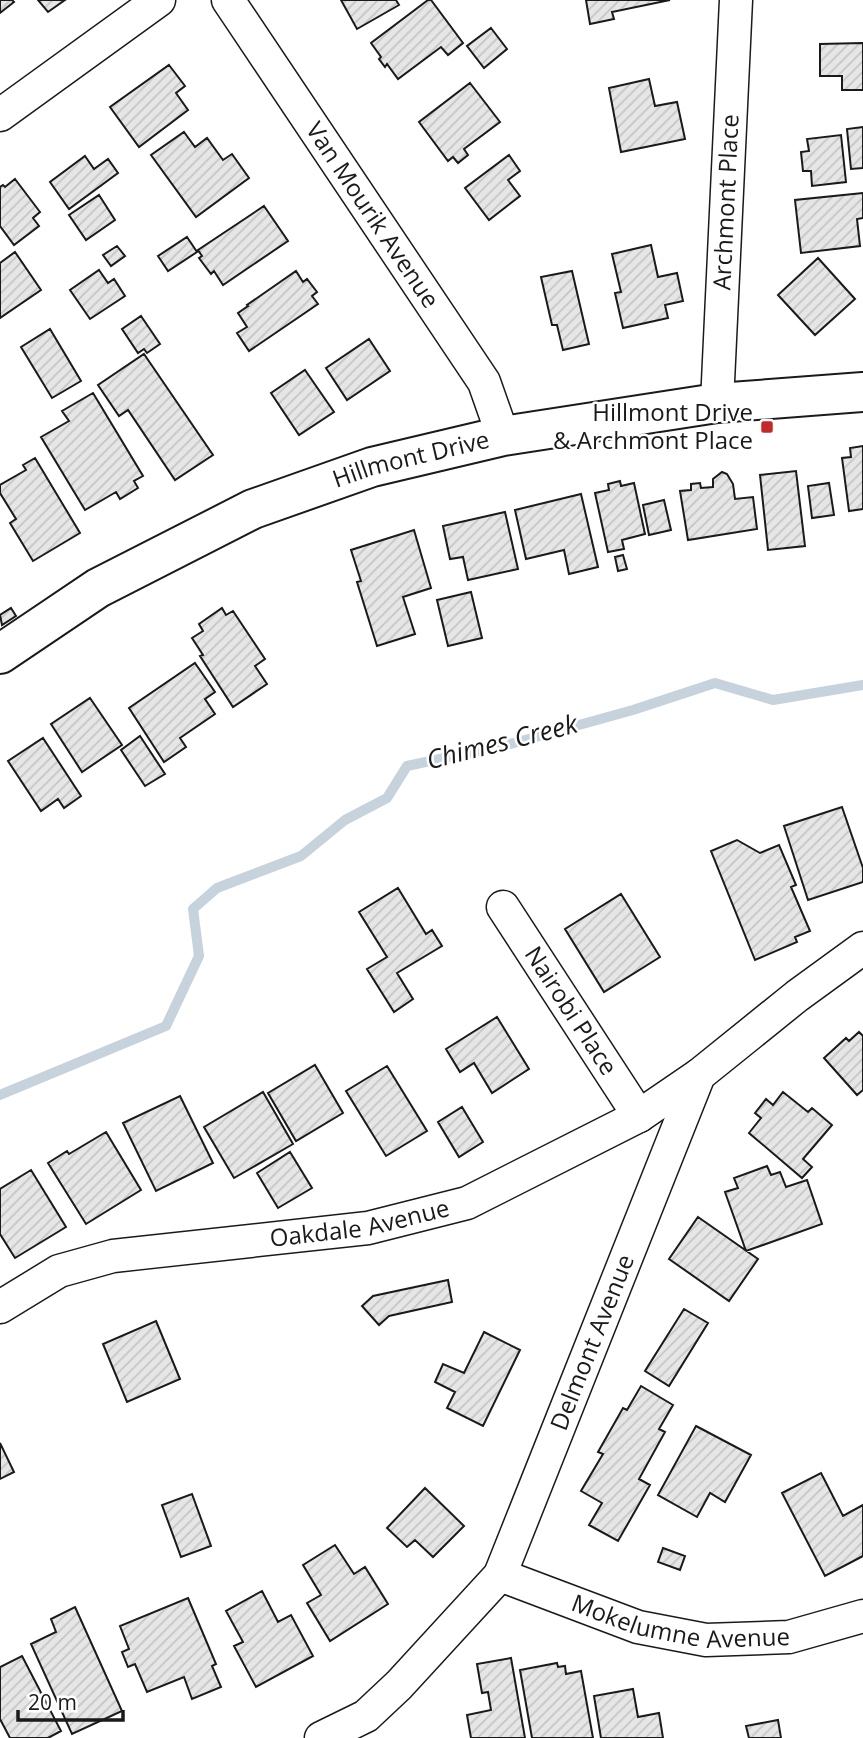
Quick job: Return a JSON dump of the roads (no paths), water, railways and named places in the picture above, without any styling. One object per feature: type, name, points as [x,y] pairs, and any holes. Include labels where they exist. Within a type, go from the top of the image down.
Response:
[{"type":"street","points":[[0,115],[159,0]]},
{"type":"street","name":"Van Mourik Avenue","points":[[228,0],[484,382],[503,436]]},
{"type":"street","name":"Archmont Place","points":[[717,403],[736,0]]},
{"type":"street","name":"Hillmont Drive","points":[[0,654],[98,588],[253,509],[372,467],[503,436],[717,403],[863,393]]},
{"type":"street","name":"Nairobi Place","points":[[503,907],[639,1116]]},
{"type":"street","name":"Delmont Avenue","points":[[321,1738],[366,1716],[399,1685],[500,1576],[699,1075],[797,996],[863,948]]},
{"type":"street","name":"Oakdale Avenue","points":[[0,1307],[59,1271],[113,1256],[368,1228],[467,1203],[639,1116],[699,1075]]},
{"type":"street","name":"Mokelumne Avenue","points":[[500,1576],[638,1627],[706,1640],[789,1637],[863,1616]]},
{"type":"waterway","name":"Chimes Creek","points":[[0,1095],[166,1026],[199,956],[193,909],[217,888],[301,856],[345,820],[387,798],[407,766],[514,743],[633,710],[715,683],[773,700],[863,685]]},
{"type":"place","name":"Hillmont Drive & Archmont Place","points":[[767,427]]}]
